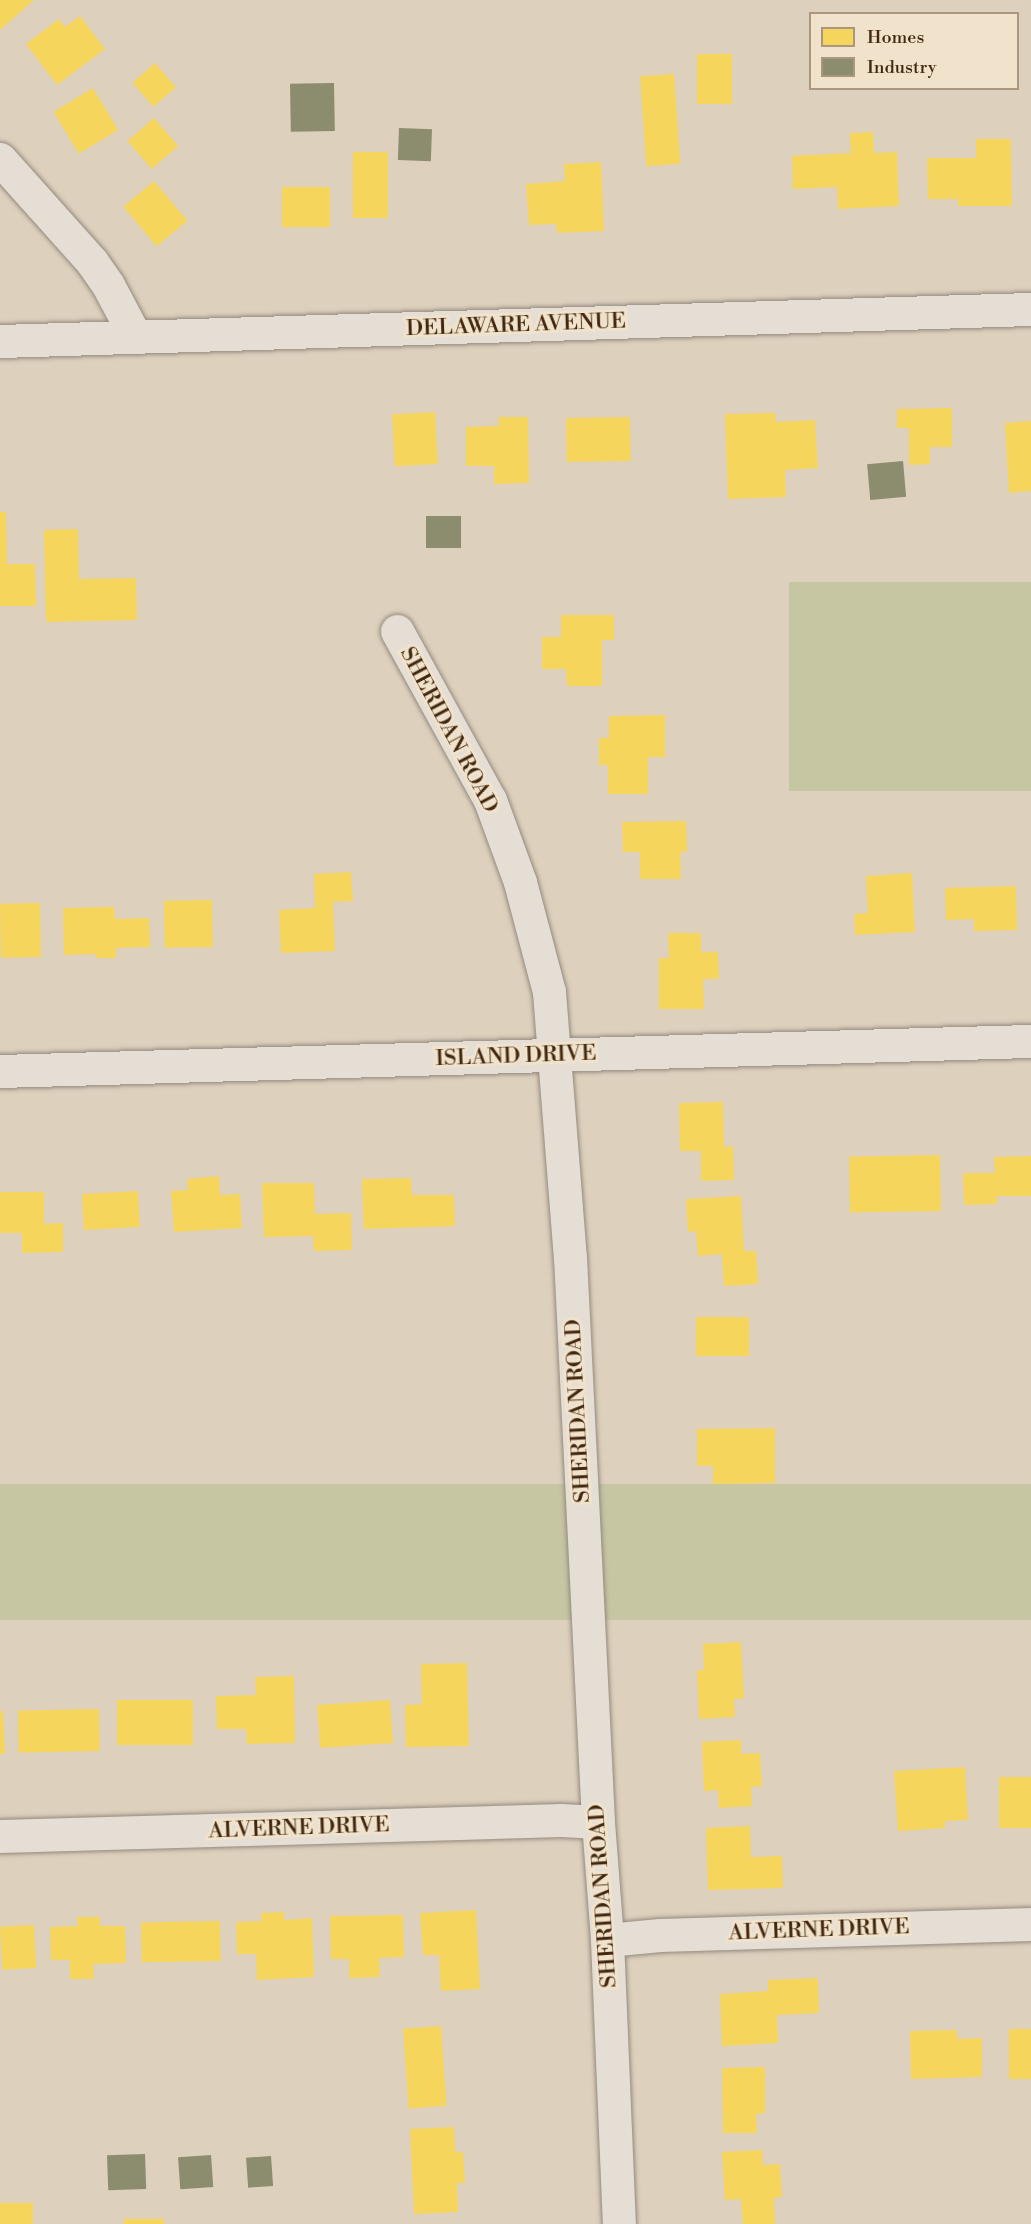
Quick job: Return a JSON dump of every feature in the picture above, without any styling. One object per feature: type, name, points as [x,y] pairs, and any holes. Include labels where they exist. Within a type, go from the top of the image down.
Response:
[{"type":"street","points":[[0,159],[92,262],[108,285],[135,336]]},
{"type":"street","name":"DELAWARE AVENUE","points":[[0,341],[1031,309]]},
{"type":"street","name":"SHERIDAN ROAD","points":[[397,631],[490,800],[520,882],[549,992],[570,1257],[598,1822],[607,1940],[619,2224]]},
{"type":"street","name":"ISLAND DRIVE","points":[[0,1071],[1031,1041]]},
{"type":"street","name":"ALVERNE DRIVE","points":[[0,1836],[561,1820],[598,1822]]},
{"type":"street","name":"ALVERNE DRIVE","points":[[607,1940],[672,1935],[1031,1924]]},
{"type":"green space","points":[[789,582],[1031,582],[1031,791],[789,791]]},
{"type":"green space","points":[[0,1484],[1031,1484],[1031,1620],[0,1620]]},
{"type":"building: Homes","points":[[0,0],[34,0],[0,30]]},
{"type":"building: Homes","points":[[80,16],[105,49],[57,85],[26,44],[59,19],[65,27]]},
{"type":"building: Homes","points":[[697,54],[732,54],[732,104],[697,104]]},
{"type":"building: Homes","points":[[155,63],[176,87],[153,107],[132,83]]},
{"type":"building: Homes","points":[[674,74],[680,164],[646,166],[640,76]]},
{"type":"building: Homes","points":[[93,88],[118,130],[79,154],[54,112]]},
{"type":"building: Homes","points":[[154,118],[178,146],[152,169],[128,141]]},
{"type":"building: Homes","points":[[873,132],[874,153],[897,152],[899,206],[838,209],[837,187],[793,189],[792,156],[851,153],[850,133]]},
{"type":"building: Homes","points":[[976,139],[1011,139],[1012,206],[958,206],[958,199],[928,199],[927,158],[976,158]]},
{"type":"building: Homes","points":[[353,152],[388,152],[388,218],[353,218]]},
{"type":"building: Homes","points":[[601,162],[604,231],[557,233],[556,224],[529,225],[526,184],[565,181],[564,164]]},
{"type":"building: Homes","points":[[154,181],[187,221],[157,247],[123,207]]},
{"type":"building: Homes","points":[[282,187],[330,187],[330,227],[282,227]]},
{"type":"building: Homes","points":[[952,408],[952,447],[930,447],[930,464],[909,465],[909,428],[897,428],[897,409]]},
{"type":"building: Homes","points":[[435,412],[438,464],[395,466],[392,414]]},
{"type":"building: Homes","points":[[775,413],[776,422],[815,420],[818,468],[785,470],[786,497],[728,499],[725,414]]},
{"type":"building: Homes","points":[[499,417],[528,417],[529,483],[494,484],[494,466],[466,466],[466,427],[499,426]]},
{"type":"building: Homes","points":[[630,417],[631,461],[567,462],[566,418]]},
{"type":"building: Homes","points":[[1031,421],[1031,491],[1009,493],[1005,423]]},
{"type":"building: Homes","points":[[0,512],[6,512],[7,564],[35,564],[36,606],[0,606]]},
{"type":"building: Homes","points":[[78,529],[79,579],[136,578],[137,620],[46,622],[44,530]]},
{"type":"building: Homes","points":[[561,615],[614,615],[614,640],[602,640],[602,686],[567,686],[566,669],[542,669],[542,637],[561,637]]},
{"type":"building: Homes","points":[[665,715],[665,757],[648,757],[648,794],[608,794],[608,765],[599,765],[599,738],[609,738],[609,716]]},
{"type":"building: Homes","points":[[686,821],[687,852],[680,852],[681,879],[640,879],[640,852],[623,852],[622,822]]},
{"type":"building: Homes","points":[[351,872],[353,901],[333,902],[335,951],[281,953],[279,910],[315,908],[314,874]]},
{"type":"building: Homes","points":[[912,873],[915,932],[855,935],[854,914],[868,913],[866,876]]},
{"type":"building: Homes","points":[[1016,886],[1017,930],[974,931],[974,919],[946,920],[945,888]]},
{"type":"building: Homes","points":[[212,900],[213,947],[165,948],[164,901]]},
{"type":"building: Homes","points":[[40,903],[41,957],[1,958],[0,904]]},
{"type":"building: Homes","points":[[114,907],[115,919],[149,918],[150,947],[116,948],[116,958],[96,958],[96,954],[64,955],[63,908]]},
{"type":"building: Homes","points":[[668,933],[701,933],[701,952],[718,952],[719,979],[703,979],[704,1009],[659,1009],[659,958],[669,958]]},
{"type":"building: Homes","points":[[723,1102],[724,1147],[733,1146],[734,1180],[701,1181],[701,1151],[680,1151],[679,1103]]},
{"type":"building: Homes","points":[[940,1155],[941,1211],[850,1213],[849,1157]]},
{"type":"building: Homes","points":[[1031,1156],[1031,1196],[997,1196],[997,1204],[964,1205],[963,1173],[995,1173],[994,1157]]},
{"type":"building: Homes","points":[[219,1176],[220,1195],[240,1194],[242,1228],[174,1232],[171,1191],[188,1190],[187,1179]]},
{"type":"building: Homes","points":[[411,1178],[412,1195],[454,1195],[455,1226],[364,1229],[362,1179]]},
{"type":"building: Homes","points":[[262,1183],[314,1183],[315,1214],[351,1213],[352,1250],[314,1251],[313,1236],[264,1237]]},
{"type":"building: Homes","points":[[138,1191],[140,1227],[84,1230],[82,1194]]},
{"type":"building: Homes","points":[[0,1192],[44,1192],[44,1224],[63,1223],[63,1252],[22,1253],[22,1233],[0,1233]]},
{"type":"building: Homes","points":[[741,1196],[744,1251],[756,1251],[758,1284],[724,1286],[722,1254],[698,1256],[696,1231],[688,1232],[686,1199]]},
{"type":"building: Homes","points":[[696,1317],[749,1317],[749,1356],[696,1356]]},
{"type":"building: Homes","points":[[775,1428],[775,1483],[713,1484],[713,1466],[697,1466],[697,1429]]},
{"type":"building: Homes","points":[[741,1642],[744,1698],[734,1699],[735,1717],[699,1719],[697,1670],[704,1670],[703,1644]]},
{"type":"building: Homes","points":[[467,1663],[469,1746],[406,1747],[405,1705],[422,1704],[421,1664]]},
{"type":"building: Homes","points":[[294,1676],[295,1743],[247,1744],[246,1729],[217,1729],[216,1696],[256,1695],[255,1677]]},
{"type":"building: Homes","points":[[117,1700],[193,1700],[193,1745],[117,1745]]},
{"type":"building: Homes","points":[[390,1700],[393,1743],[320,1748],[317,1705]]},
{"type":"building: Homes","points":[[99,1709],[100,1751],[19,1752],[18,1710]]},
{"type":"building: Homes","points":[[0,1711],[3,1711],[5,1754],[0,1754]]},
{"type":"building: Homes","points":[[741,1740],[741,1754],[760,1753],[762,1786],[751,1787],[752,1806],[719,1808],[718,1790],[704,1791],[702,1742]]},
{"type":"building: Homes","points":[[965,1767],[968,1820],[945,1821],[945,1828],[898,1831],[894,1771]]},
{"type":"building: Homes","points":[[999,1777],[1031,1777],[1031,1828],[999,1828]]},
{"type":"building: Homes","points":[[750,1826],[751,1857],[782,1856],[783,1888],[708,1890],[706,1828]]},
{"type":"building: Homes","points":[[476,1910],[480,1989],[441,1991],[439,1955],[423,1955],[420,1913]]},
{"type":"building: Homes","points":[[284,1912],[284,1920],[312,1918],[314,1977],[257,1980],[256,1954],[237,1954],[236,1922],[262,1921],[261,1913]]},
{"type":"building: Homes","points":[[403,1915],[404,1957],[379,1958],[380,1977],[349,1978],[349,1959],[331,1959],[330,1916]]},
{"type":"building: Homes","points":[[77,1917],[100,1917],[100,1926],[125,1926],[126,1963],[93,1964],[94,1979],[70,1979],[70,1960],[51,1960],[50,1927],[78,1926]]},
{"type":"building: Homes","points":[[220,1921],[221,1961],[142,1962],[141,1922]]},
{"type":"building: Homes","points":[[34,1925],[36,1968],[2,1970],[0,1927]]},
{"type":"building: Homes","points":[[818,1978],[819,2013],[777,2015],[778,2043],[722,2046],[720,1994],[768,1991],[768,1980]]},
{"type":"building: Homes","points":[[441,2026],[447,2106],[409,2108],[403,2029]]},
{"type":"building: Homes","points":[[1009,2029],[1031,2029],[1031,2079],[1009,2079]]},
{"type":"building: Homes","points":[[957,2030],[957,2039],[982,2038],[982,2077],[911,2079],[910,2031]]},
{"type":"building: Homes","points":[[765,2067],[765,2113],[756,2114],[757,2133],[723,2133],[722,2068]]},
{"type":"building: Homes","points":[[454,2127],[455,2152],[463,2152],[465,2183],[457,2183],[458,2212],[414,2214],[410,2129]]},
{"type":"building: Homes","points":[[762,2150],[763,2165],[780,2164],[782,2197],[774,2198],[775,2224],[743,2224],[741,2199],[725,2200],[722,2152]]},
{"type":"building: Homes","points":[[0,2203],[33,2203],[33,2224],[0,2224]]},
{"type":"building: Homes","points":[[124,2219],[164,2219],[164,2224],[124,2224]]},
{"type":"building: Industry","points":[[334,83],[335,131],[291,132],[290,84]]},
{"type":"building: Industry","points":[[399,128],[432,129],[431,161],[398,160]]},
{"type":"building: Industry","points":[[903,461],[906,497],[870,500],[867,464]]},
{"type":"building: Industry","points":[[426,516],[461,516],[461,548],[426,548]]},
{"type":"building: Industry","points":[[145,2154],[146,2189],[108,2190],[107,2155]]},
{"type":"building: Industry","points":[[211,2155],[213,2187],[180,2189],[178,2157]]},
{"type":"building: Industry","points":[[271,2156],[273,2186],[248,2188],[246,2158]]}]
